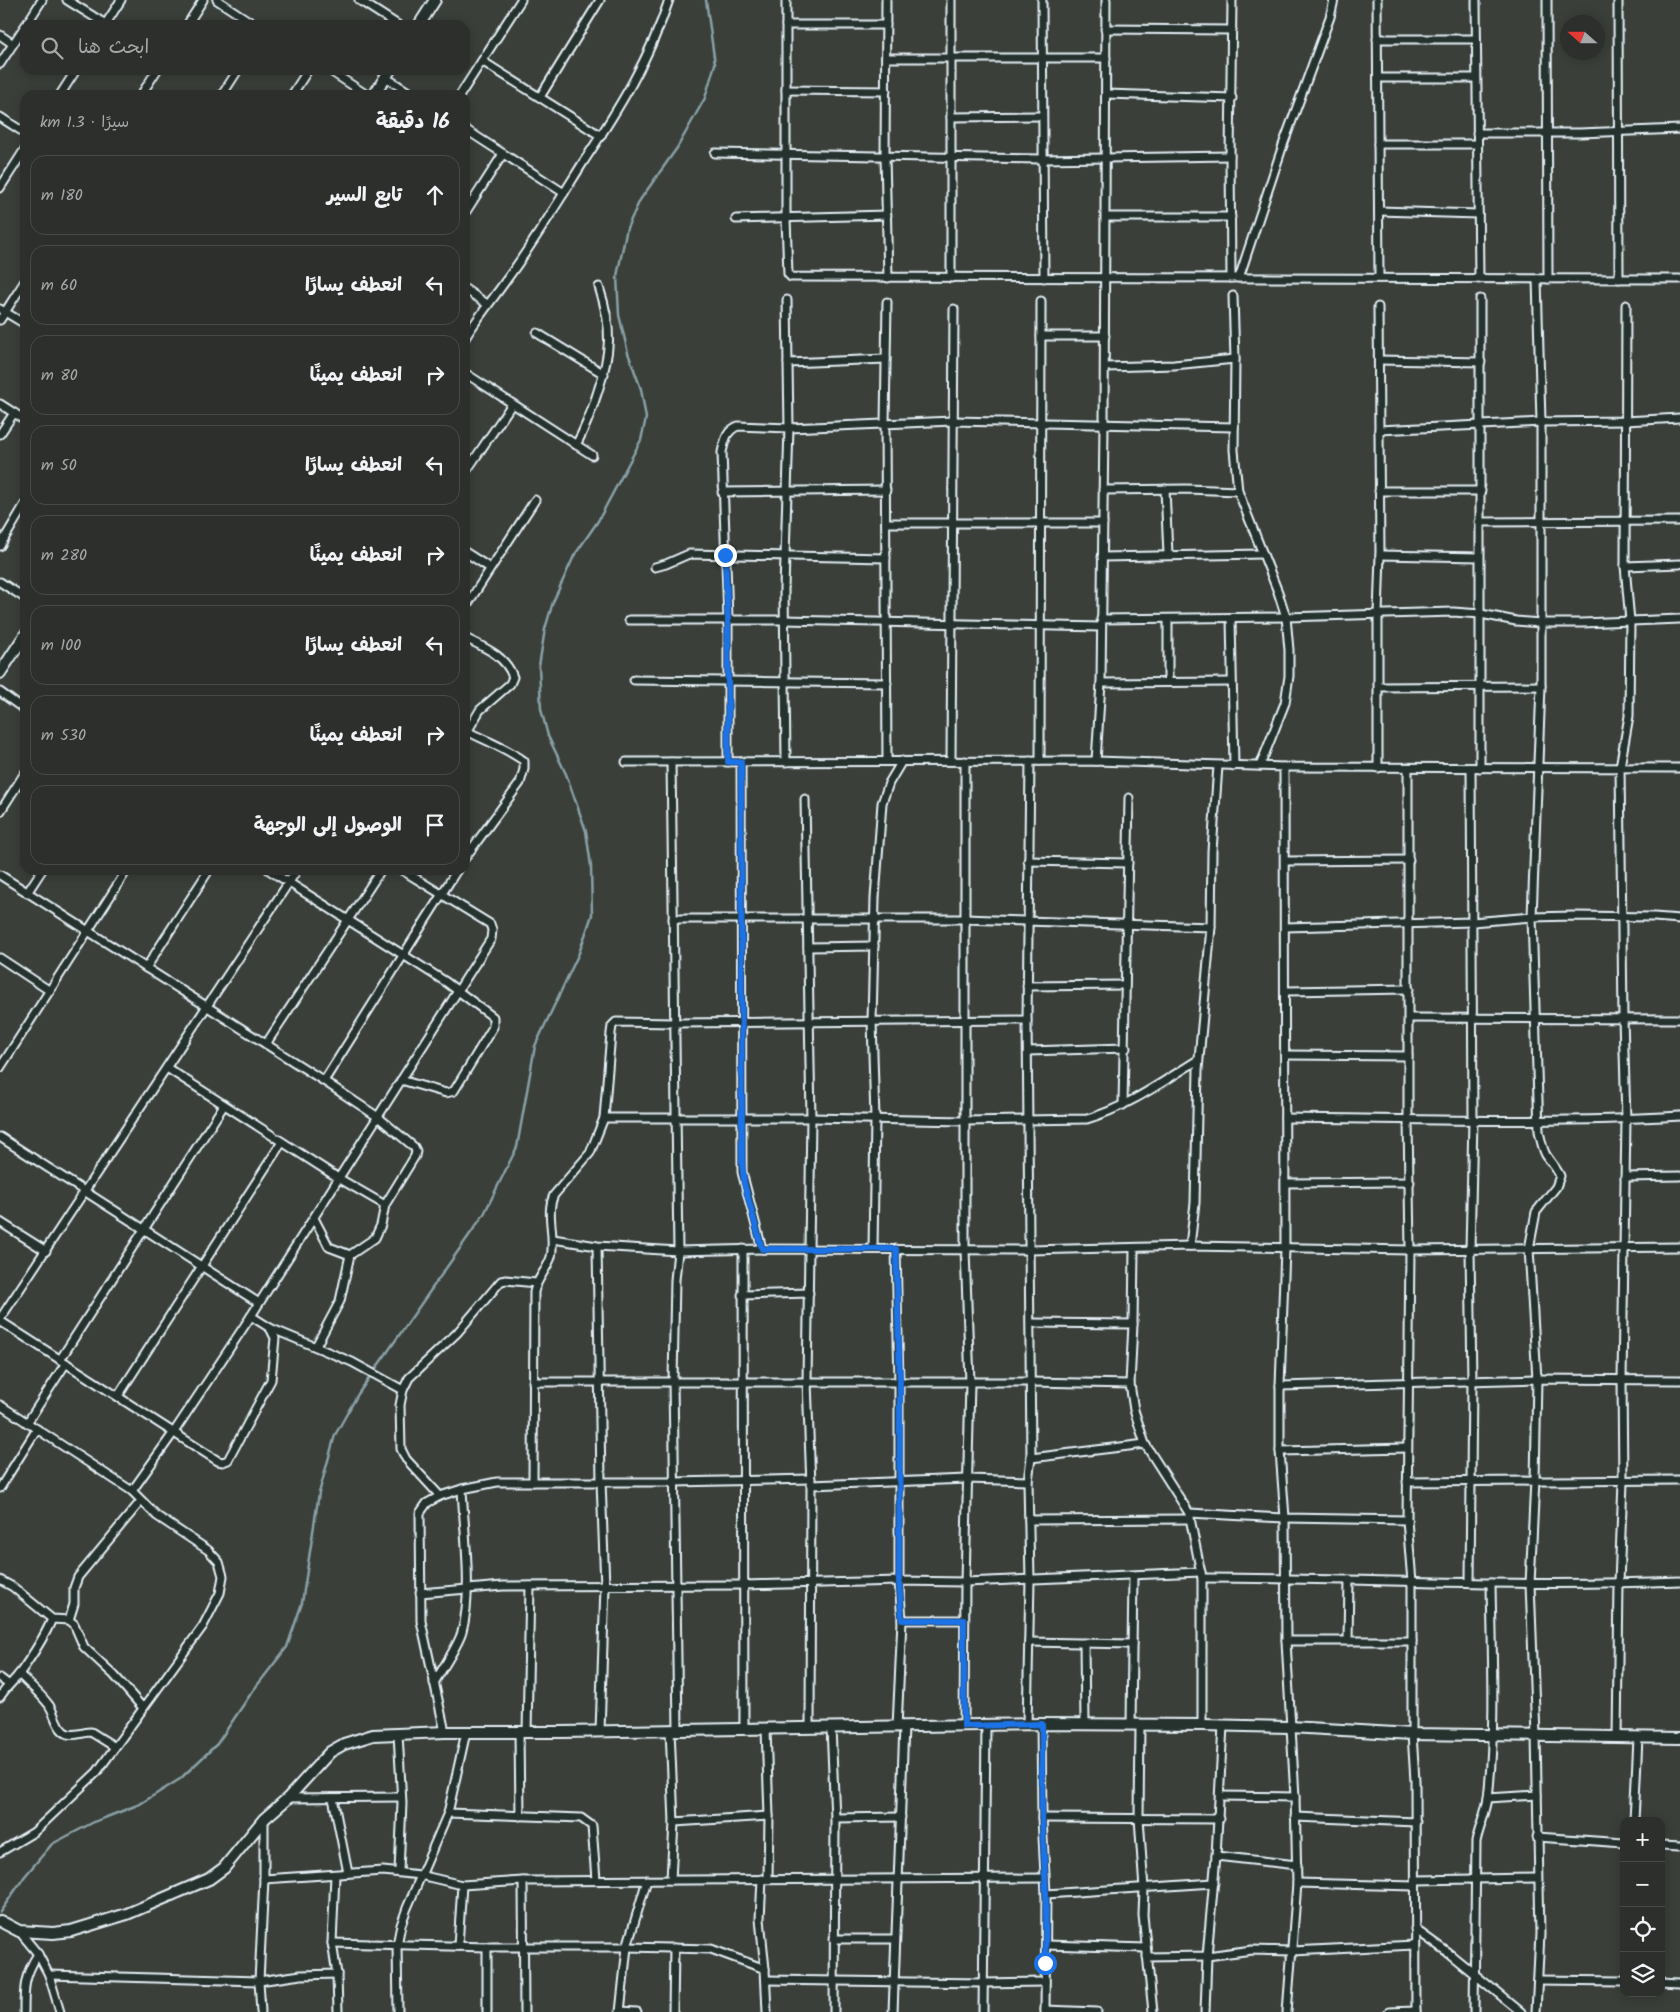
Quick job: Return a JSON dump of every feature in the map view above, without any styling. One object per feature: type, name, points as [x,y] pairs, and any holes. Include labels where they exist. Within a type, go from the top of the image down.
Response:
[{"type":"street","points":[[29,20],[42,0]]},
{"type":"street","points":[[67,0],[98,20]]},
{"type":"street","points":[[109,20],[121,0]]},
{"type":"street","points":[[190,20],[203,0]]},
{"type":"street","points":[[217,0],[247,20]]},
{"type":"street","points":[[359,0],[390,20]]},
{"type":"street","points":[[422,20],[435,0]]},
{"type":"street","points":[[463,90],[520,2],[511,0]]},
{"type":"street","points":[[540,97],[600,0]]},
{"type":"street","points":[[470,330],[506,280],[601,136],[645,61],[669,0]]},
{"type":"street","points":[[786,0],[786,218],[788,274],[791,277],[1680,279]]},
{"type":"street","points":[[886,0],[885,156],[888,278]]},
{"type":"street","points":[[951,0],[951,278]]},
{"type":"street","points":[[1042,0],[1044,278]]},
{"type":"street","points":[[1096,761],[1101,683],[1102,627],[1106,278],[1106,0]]},
{"type":"street","points":[[1231,278],[1232,0]]},
{"type":"street","points":[[1239,278],[1283,145],[1315,62],[1334,0]]},
{"type":"street","points":[[1377,0],[1379,278]]},
{"type":"street","points":[[1476,0],[1479,279]]},
{"type":"street","points":[[1547,0],[1548,279]]},
{"type":"street","points":[[1618,0],[1619,279]]},
{"type":"street","points":[[786,25],[886,25]]},
{"type":"street","points":[[1105,29],[1232,30]]},
{"type":"street","points":[[0,64],[20,34]]},
{"type":"street","points":[[0,35],[14,44]]},
{"type":"street","points":[[1377,39],[1476,39]]},
{"type":"street","points":[[886,58],[1106,58]]},
{"type":"street","points":[[482,61],[601,136]]},
{"type":"street","points":[[63,90],[73,75]]},
{"type":"street","points":[[144,90],[154,75]]},
{"type":"street","points":[[225,90],[235,75]]},
{"type":"street","points":[[295,90],[305,75]]},
{"type":"street","points":[[337,75],[359,90]]},
{"type":"street","points":[[377,90],[387,75]]},
{"type":"street","points":[[389,75],[407,90]]},
{"type":"street","points":[[1378,78],[1476,78]]},
{"type":"street","points":[[786,90],[886,91]]},
{"type":"street","points":[[1106,94],[1232,98]]},
{"type":"street","points":[[951,117],[1042,116]]},
{"type":"street","points":[[0,117],[20,130]]},
{"type":"street","points":[[1477,133],[1680,129]]},
{"type":"street","points":[[470,132],[564,193]]},
{"type":"street","points":[[1378,144],[1477,144]]},
{"type":"street","points":[[715,153],[1042,159],[1230,156]]},
{"type":"street","points":[[470,205],[503,154]]},
{"type":"street","points":[[0,188],[20,157]]},
{"type":"street","points":[[1378,210],[1478,214]]},
{"type":"street","points":[[736,219],[887,215]]},
{"type":"street","points":[[1106,217],[1231,217]]},
{"type":"street","points":[[1536,2012],[1540,1934],[1536,1736],[1530,1584],[1537,1379],[1529,1249],[1536,1212],[1556,1187],[1560,1176],[1542,1145],[1539,1120],[1532,917],[1541,686],[1542,422],[1538,279]]},
{"type":"street","points":[[0,320],[2,310],[20,287]]},
{"type":"street","points":[[576,445],[588,424],[604,374],[608,354],[609,328],[599,287]]},
{"type":"street","points":[[470,292],[487,304]]},
{"type":"street","points":[[1232,296],[1234,450],[1238,491],[1286,618],[1289,650],[1289,676],[1285,702],[1260,766]]},
{"type":"street","points":[[1480,299],[1480,768]]},
{"type":"street","points":[[786,762],[784,555],[789,428],[787,300]]},
{"type":"street","points":[[1040,301],[1040,761]]},
{"type":"street","points":[[887,302],[885,422],[887,761]]},
{"type":"street","points":[[1618,1738],[1619,1583],[1623,1482],[1622,1381],[1626,1119],[1620,767],[1629,716],[1630,621],[1625,566],[1626,305]]},
{"type":"street","points":[[1378,308],[1380,555],[1378,768]]},
{"type":"street","points":[[2,310],[20,321]]},
{"type":"street","points":[[951,761],[954,310]]},
{"type":"street","points":[[536,332],[604,374]]},
{"type":"street","points":[[1041,336],[1105,336]]},
{"type":"street","points":[[788,363],[886,359]]},
{"type":"street","points":[[1105,367],[1174,365],[1234,359]]},
{"type":"street","points":[[1379,360],[1481,362]]},
{"type":"street","points":[[470,376],[592,455]]},
{"type":"street","points":[[0,404],[20,417]]},
{"type":"street","points":[[470,466],[512,404]]},
{"type":"street","points":[[0,434],[14,413]]},
{"type":"street","points":[[1379,430],[1542,422],[1680,418]]},
{"type":"street","points":[[728,762],[728,620],[722,452],[725,439],[732,428],[738,426],[789,428],[885,422],[953,421],[1234,427]]},
{"type":"street","points":[[1165,489],[1168,554]]},
{"type":"street","points":[[722,492],[886,490]]},
{"type":"street","points":[[1103,490],[1238,491]]},
{"type":"street","points":[[1379,491],[1481,491]]},
{"type":"street","points":[[470,600],[535,500]]},
{"type":"street","points":[[0,546],[20,512]]},
{"type":"street","points":[[1479,522],[1680,521]]},
{"type":"street","points":[[886,523],[1103,523]]},
{"type":"street","points":[[654,567],[689,554],[886,558]]},
{"type":"street","points":[[1102,557],[1168,554],[1263,554]]},
{"type":"street","points":[[470,555],[490,568]]},
{"type":"street","points":[[1380,555],[1479,557]]},
{"type":"street","points":[[1625,566],[1680,564]]},
{"type":"street","points":[[0,582],[20,595]]},
{"type":"street","points":[[1101,619],[1286,618],[1453,612],[1541,623],[1680,619]]},
{"type":"street","points":[[1231,618],[1234,766]]},
{"type":"street","points":[[1168,619],[1168,682]]},
{"type":"street","points":[[629,620],[784,620],[1102,627]]},
{"type":"street","points":[[470,640],[490,650],[506,663],[513,677],[510,684],[480,710],[470,725]]},
{"type":"street","points":[[0,673],[20,643]]},
{"type":"street","points":[[634,680],[887,683]]},
{"type":"street","points":[[1101,683],[1232,682]]},
{"type":"street","points":[[1379,687],[1541,686]]},
{"type":"street","points":[[0,692],[20,706]]},
{"type":"street","points":[[470,733],[496,743],[524,761],[520,783],[470,851]]},
{"type":"street","points":[[873,1249],[875,1119],[872,1022],[874,918],[882,803],[889,782],[902,761]]},
{"type":"street","points":[[964,1726],[964,1620],[970,1383],[964,1250],[965,761]]},
{"type":"street","points":[[1027,1725],[1030,1580],[1028,1481],[1031,1458],[1027,1020],[1030,761]]},
{"type":"street","points":[[626,762],[1096,761],[1284,767],[1680,768]]},
{"type":"street","points":[[671,762],[678,1251],[675,1280],[673,1381],[677,1585],[674,1822],[671,1880]]},
{"type":"street","points":[[741,762],[742,1172],[762,1249]]},
{"type":"street","points":[[1190,1246],[1195,1202],[1198,1060],[1211,927],[1212,851],[1218,766]]},
{"type":"street","points":[[1284,767],[1286,861],[1286,1183],[1280,1451],[1285,1518],[1286,1641],[1297,1865],[1287,2012]]},
{"type":"street","points":[[1389,2012],[1416,2012],[1416,1822],[1412,1734],[1412,1582],[1407,1520],[1410,1250],[1408,768]]},
{"type":"street","points":[[1470,1582],[1472,1382],[1470,1250],[1473,1120],[1471,768]]},
{"type":"street","points":[[0,812],[20,781]]},
{"type":"street","points":[[1123,1105],[1126,1048],[1125,985],[1129,798]]},
{"type":"street","points":[[805,799],[811,1118],[807,1382],[811,1482],[810,1728]]},
{"type":"street","points":[[1286,861],[1409,860]]},
{"type":"street","points":[[1028,861],[1128,862]]},
{"type":"street","points":[[0,875],[324,1081],[378,1117],[416,1151],[415,1156],[385,1205],[381,1225],[375,1238],[350,1255],[340,1301],[316,1346]]},
{"type":"street","points":[[27,893],[39,875]]},
{"type":"street","points":[[0,1068],[124,875]]},
{"type":"street","points":[[146,968],[206,875]]},
{"type":"street","points":[[277,875],[348,922],[446,982],[493,1017],[493,1027],[454,1091],[446,1093],[401,1080]]},
{"type":"street","points":[[270,1328],[276,1345],[271,1380],[228,1460],[223,1462],[218,1461],[0,1320],[294,875]]},
{"type":"street","points":[[266,1044],[378,875]]},
{"type":"street","points":[[132,1491],[174,1432],[251,1316],[340,1179],[456,991],[491,939],[492,930],[490,924],[410,875]]},
{"type":"street","points":[[324,1081],[440,893],[453,875]]},
{"type":"street","points":[[1285,927],[1472,922],[1532,917],[1680,919]]},
{"type":"street","points":[[674,919],[964,919],[1211,927]]},
{"type":"street","points":[[808,947],[874,946]]},
{"type":"street","points":[[0,958],[50,991]]},
{"type":"street","points":[[1027,986],[1125,985]]},
{"type":"street","points":[[1286,991],[1408,989]]},
{"type":"street","points":[[1409,1018],[1680,1019]]},
{"type":"street","points":[[532,1482],[534,1292],[536,1283],[551,1256],[553,1239],[550,1202],[554,1194],[590,1153],[604,1118],[612,1026],[616,1022],[809,1023],[1027,1020]]},
{"type":"street","points":[[1028,1051],[1126,1048]]},
{"type":"street","points":[[1286,1055],[1408,1056]]},
{"type":"street","points":[[604,1118],[811,1118],[965,1121],[1086,1119],[1104,1114],[1123,1105],[1198,1060]]},
{"type":"street","points":[[167,1068],[340,1179],[385,1205]]},
{"type":"street","points":[[27,1423],[144,1230],[224,1105]]},
{"type":"street","points":[[1285,1118],[1539,1120],[1680,1116]]},
{"type":"street","points":[[0,1138],[259,1303]]},
{"type":"street","points":[[118,1396],[282,1142]]},
{"type":"street","points":[[1625,1177],[1680,1176]]},
{"type":"street","points":[[1286,1183],[1410,1182]]},
{"type":"street","points":[[314,1218],[329,1247],[350,1255]]},
{"type":"street","points":[[0,1222],[46,1251]]},
{"type":"street","points":[[553,1239],[597,1246],[678,1251],[743,1249],[1030,1250],[1190,1246],[1410,1250],[1680,1247]]},
{"type":"street","points":[[597,1246],[601,1481],[605,1586],[600,1731]]},
{"type":"street","points":[[1134,1248],[1130,1384],[1134,1410],[1145,1444],[1189,1516],[1201,1575],[1202,1724]]},
{"type":"street","points":[[743,1249],[744,1729]]},
{"type":"street","points":[[893,2012],[894,1939],[901,1818],[902,1620],[899,1581],[900,1382],[896,1249]]},
{"type":"street","points":[[440,1496],[406,1459],[401,1449],[400,1405],[403,1390],[409,1378],[457,1333],[501,1281],[536,1283]]},
{"type":"street","points":[[742,1295],[808,1293]]},
{"type":"street","points":[[251,1316],[270,1328],[352,1362],[403,1390]]},
{"type":"street","points":[[1031,1323],[1133,1324]]},
{"type":"street","points":[[1280,1386],[1537,1379],[1680,1380]]},
{"type":"street","points":[[533,1382],[1031,1382],[1130,1384]]},
{"type":"street","points":[[0,1405],[132,1491],[157,1516],[208,1550],[219,1562],[223,1576],[220,1593],[203,1626],[97,1772],[34,1832],[0,1852]]},
{"type":"street","points":[[0,1488],[37,1430]]},
{"type":"street","points":[[1031,1458],[1145,1444]]},
{"type":"street","points":[[1280,1451],[1407,1448]]},
{"type":"street","points":[[445,1732],[421,1621],[420,1593],[420,1512],[427,1503],[440,1496],[497,1482],[743,1480],[898,1482],[967,1479],[1028,1481]]},
{"type":"street","points":[[1407,1482],[1535,1480],[1623,1482],[1680,1480]]},
{"type":"street","points":[[434,1683],[462,1634],[467,1589],[462,1490]]},
{"type":"street","points":[[69,1620],[74,1604],[74,1588],[78,1577],[140,1501]]},
{"type":"street","points":[[1029,1520],[1189,1516],[1407,1520]]},
{"type":"street","points":[[420,1593],[503,1586],[744,1585],[899,1581],[965,1582],[1201,1575],[1530,1584],[1680,1581]]},
{"type":"street","points":[[1133,1576],[1132,1644],[1139,1818],[1144,1888],[1142,1915],[1152,2012]]},
{"type":"street","points":[[0,1580],[13,1587],[52,1619],[69,1620],[74,1624],[84,1647],[114,1675],[143,1708]]},
{"type":"street","points":[[1348,1641],[1350,1580]]},
{"type":"street","points":[[1474,2012],[1476,1842],[1479,1825],[1486,1811],[1488,1798],[1492,1736],[1491,1583]]},
{"type":"street","points":[[520,1816],[530,1586]]},
{"type":"street","points":[[0,1697],[8,1684],[19,1674],[46,1634],[52,1619]]},
{"type":"street","points":[[902,1620],[964,1620]]},
{"type":"street","points":[[1286,1641],[1412,1641]]},
{"type":"street","points":[[1029,1642],[1132,1644]]},
{"type":"street","points":[[1084,1643],[1085,1724]]},
{"type":"street","points":[[19,1674],[50,1706],[60,1728],[64,1732],[76,1735],[91,1732],[115,1747]]},
{"type":"street","points":[[0,1678],[8,1684]]},
{"type":"street","points":[[1042,1724],[1042,1818],[1046,1894],[1045,2011],[1089,2010],[1096,2012]]},
{"type":"street","points":[[2,1923],[19,1931],[53,1933],[72,1931],[128,1914],[210,1879],[224,1868],[264,1819],[288,1798],[330,1752],[344,1744],[373,1735],[445,1732],[1042,1724],[1202,1724],[1412,1734],[1680,1738]]},
{"type":"street","points":[[983,2012],[986,1725]]},
{"type":"street","points":[[1206,2012],[1207,1956],[1219,1819],[1223,1725]]},
{"type":"street","points":[[831,1727],[835,1818],[834,2012]]},
{"type":"street","points":[[766,1729],[769,1816],[760,1919],[767,2012]]},
{"type":"street","points":[[398,2012],[397,1945],[407,1908],[448,1812],[466,1732]]},
{"type":"street","points":[[398,1734],[401,1797],[399,1871]]},
{"type":"street","points":[[1634,1817],[1638,1738]]},
{"type":"street","points":[[1488,1798],[1537,1795]]},
{"type":"street","points":[[1220,1796],[1295,1798]]},
{"type":"street","points":[[288,1798],[401,1797]]},
{"type":"street","points":[[333,1798],[348,1873]]},
{"type":"street","points":[[448,1812],[581,1818],[592,1826],[596,1880]]},
{"type":"street","points":[[674,1822],[769,1816]]},
{"type":"street","points":[[1295,1817],[1416,1822]]},
{"type":"street","points":[[835,1818],[901,1818]]},
{"type":"street","points":[[1042,1818],[1219,1819]]},
{"type":"street","points":[[261,2012],[259,1981],[264,1880],[264,1819]]},
{"type":"street","points":[[1537,1838],[1620,1843]]},
{"type":"street","points":[[1665,1845],[1680,1846]]},
{"type":"street","points":[[1216,1856],[1297,1865]]},
{"type":"street","points":[[264,1880],[399,1871],[462,1886],[523,1881],[1045,1878]]},
{"type":"street","points":[[335,1875],[332,1943],[337,1974],[338,2012]]},
{"type":"street","points":[[1297,1883],[1415,1883],[1538,1878]]},
{"type":"street","points":[[638,2012],[620,2011],[627,1946],[647,1880]]},
{"type":"street","points":[[523,1881],[524,2012]]},
{"type":"street","points":[[1046,1894],[1214,1883]]},
{"type":"street","points":[[458,1946],[462,1886]]},
{"type":"street","points":[[1415,1929],[1521,2012]]},
{"type":"street","points":[[19,1931],[38,1954],[49,1974],[60,2012]]},
{"type":"street","points":[[834,1939],[894,1939]]},
{"type":"street","points":[[332,1943],[487,1947],[627,1946],[711,1948],[765,1969]]},
{"type":"street","points":[[1046,1945],[1146,1948]]},
{"type":"street","points":[[1147,1956],[1207,1956],[1252,1950],[1292,1951],[1415,1945]]},
{"type":"street","points":[[487,1947],[487,2012]]},
{"type":"street","points":[[674,1948],[674,2012]]},
{"type":"street","points":[[24,2012],[26,1976],[38,1954]]},
{"type":"street","points":[[49,1974],[259,1981],[300,1975],[337,1974]]},
{"type":"street","points":[[766,1980],[1045,1982]]},
{"type":"street","points":[[1538,1980],[1620,1981]]},
{"type":"street","points":[[1665,1982],[1680,1982]]},
{"type":"waterway","points":[[0,1912],[25,1876],[52,1844],[94,1822],[140,1804],[180,1779],[217,1744],[252,1692],[287,1647],[302,1603],[319,1493],[335,1435],[358,1394],[484,1214],[517,1147],[535,1046],[579,953],[592,915],[591,866],[586,831],[566,774],[548,736],[541,709],[539,666],[545,629],[553,602],[574,556],[598,521],[641,440],[646,418],[641,389],[628,353],[619,315],[617,276],[627,228],[640,200],[677,148],[705,98],[715,64],[706,0]]},
{"type":"route","points":[[725,555],[728,620],[728,762],[741,762],[742,1172],[744,1183],[762,1249],[896,1249],[900,1382],[899,1581],[902,1620],[964,1620],[964,1726],[1042,1724],[1042,1818],[1046,1894],[1045,1963]]}]
